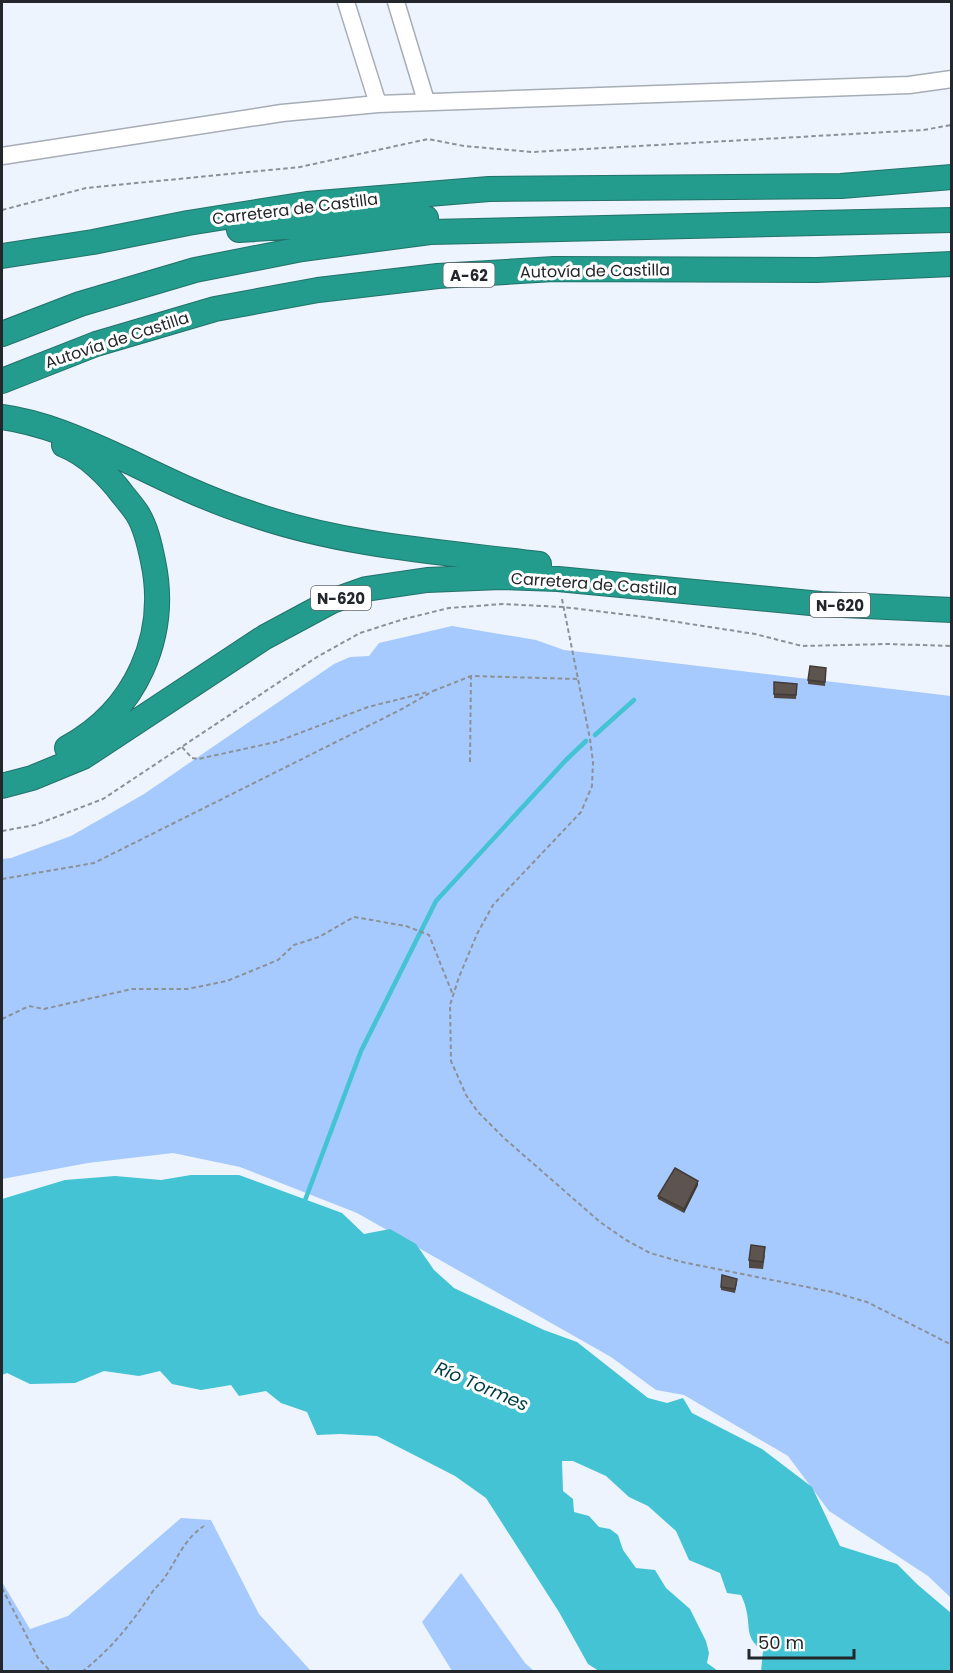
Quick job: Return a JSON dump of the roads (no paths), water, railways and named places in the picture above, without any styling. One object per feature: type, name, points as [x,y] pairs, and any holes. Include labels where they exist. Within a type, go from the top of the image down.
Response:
[{"type":"highway","name":"Carretera de Castilla","points":[[2,256],[307,204],[489,189],[841,186],[951,177]]},
{"type":"highway","points":[[93,242],[270,227],[428,218],[576,219],[649,228]]},
{"type":"highway","points":[[2,334],[80,304],[195,270],[302,249],[430,232],[951,220]]},
{"type":"highway","name":"Autovía de Castilla","points":[[2,381],[96,344],[215,309],[318,290],[438,276],[554,269],[817,270],[951,264]]},
{"type":"highway","points":[[2,417],[25,420],[77,438],[201,495],[253,515],[317,533],[359,542],[566,568],[728,595]]},
{"type":"highway","points":[[2,427],[29,432],[68,446],[100,469],[116,485],[138,515],[150,546],[158,584],[158,609],[150,651],[141,673],[120,704],[93,731],[76,743],[52,756],[2,772]]},
{"type":"highway","name":"Carretera de Castilla","points":[[2,786],[32,778],[83,757],[265,637],[332,601],[366,590],[427,580],[501,577],[558,579],[821,604],[951,610]]},
{"type":"street","points":[[346,2],[378,104]]},
{"type":"street","points":[[396,2],[426,101]]},
{"type":"street","points":[[2,156],[282,112],[378,104],[909,85],[951,80]]},
{"type":"water","name":"Río Tormes","points":[[191,1175],[239,1175],[342,1213],[364,1234],[390,1229],[416,1244],[434,1270],[454,1288],[544,1330],[577,1342],[648,1398],[667,1403],[683,1398],[692,1413],[762,1449],[812,1487],[840,1546],[897,1564],[951,1613],[951,1671],[761,1671],[763,1651],[753,1641],[749,1632],[746,1607],[741,1595],[727,1593],[720,1573],[689,1560],[676,1531],[648,1506],[629,1497],[606,1476],[573,1461],[562,1461],[563,1491],[573,1499],[574,1512],[589,1516],[599,1527],[610,1529],[618,1535],[623,1550],[636,1568],[655,1570],[666,1588],[690,1609],[706,1641],[709,1653],[707,1663],[718,1671],[599,1671],[588,1664],[559,1612],[486,1498],[455,1476],[377,1436],[317,1435],[307,1412],[281,1403],[266,1391],[239,1396],[231,1385],[201,1390],[172,1384],[160,1371],[139,1376],[104,1371],[75,1383],[30,1384],[7,1373],[2,1375],[2,1199],[65,1180],[115,1176],[161,1180]]},
{"type":"waterway","points":[[595,735],[634,700]]},
{"type":"waterway","points":[[304,1203],[361,1051],[436,901],[586,741]]}]
